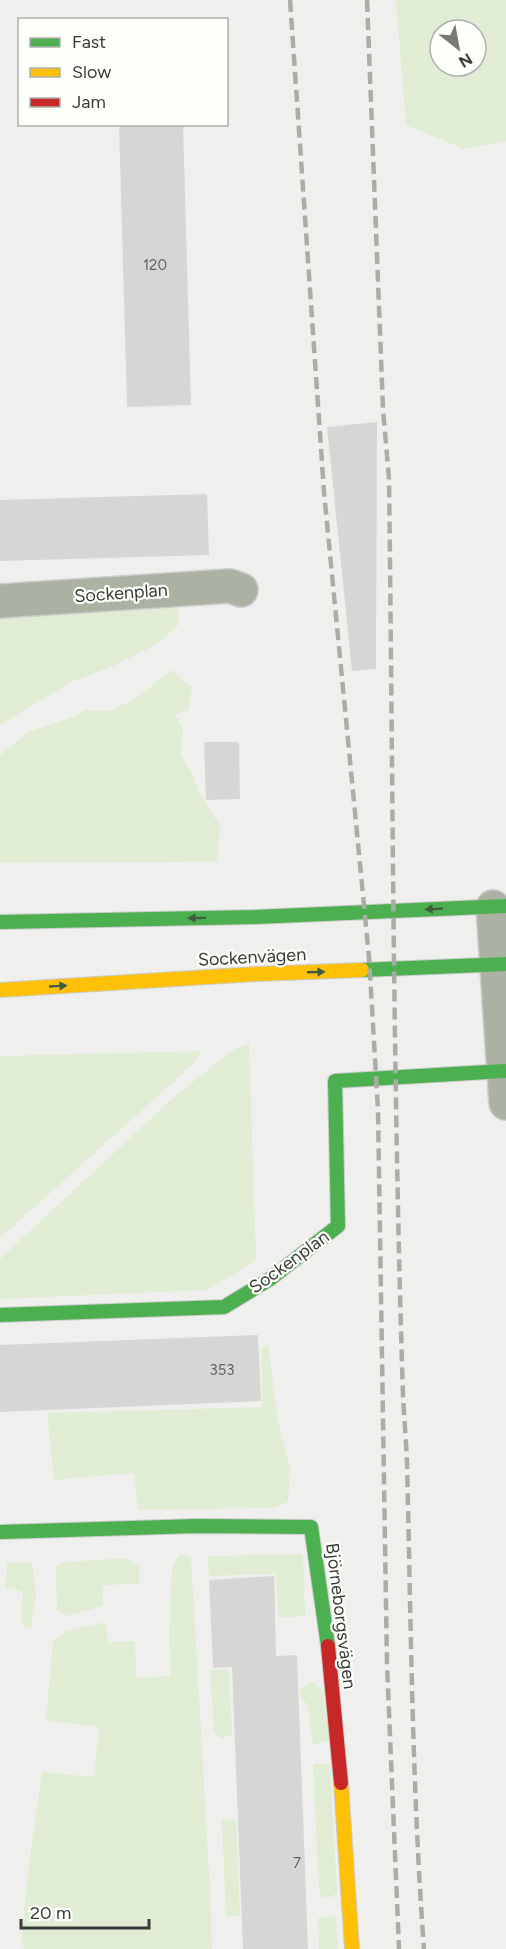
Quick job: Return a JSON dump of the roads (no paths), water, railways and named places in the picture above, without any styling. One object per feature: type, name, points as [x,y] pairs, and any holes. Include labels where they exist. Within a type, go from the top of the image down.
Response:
[{"type":"street","name":"Sockenplan","points":[[0,601],[230,586],[241,590]]},
{"type":"street","points":[[0,922],[255,917],[499,906],[505,1087]]},
{"type":"street","name":"Sockenvägen","points":[[0,990],[257,974],[501,964]]},
{"type":"street","name":"Sockenplan","points":[[0,1315],[224,1306],[270,1279],[338,1226],[335,1081],[505,1087]]},
{"type":"street","name":"Björneborgsvägen","points":[[0,1532],[197,1526],[311,1527],[330,1657],[347,1854],[352,1949]]},
{"type":"railway","points":[[290,0],[324,492],[369,957],[378,1110],[387,1665],[399,1949]]},
{"type":"railway","points":[[367,0],[383,409],[389,479],[395,1052],[400,1281],[414,1766],[424,1949]]}]
